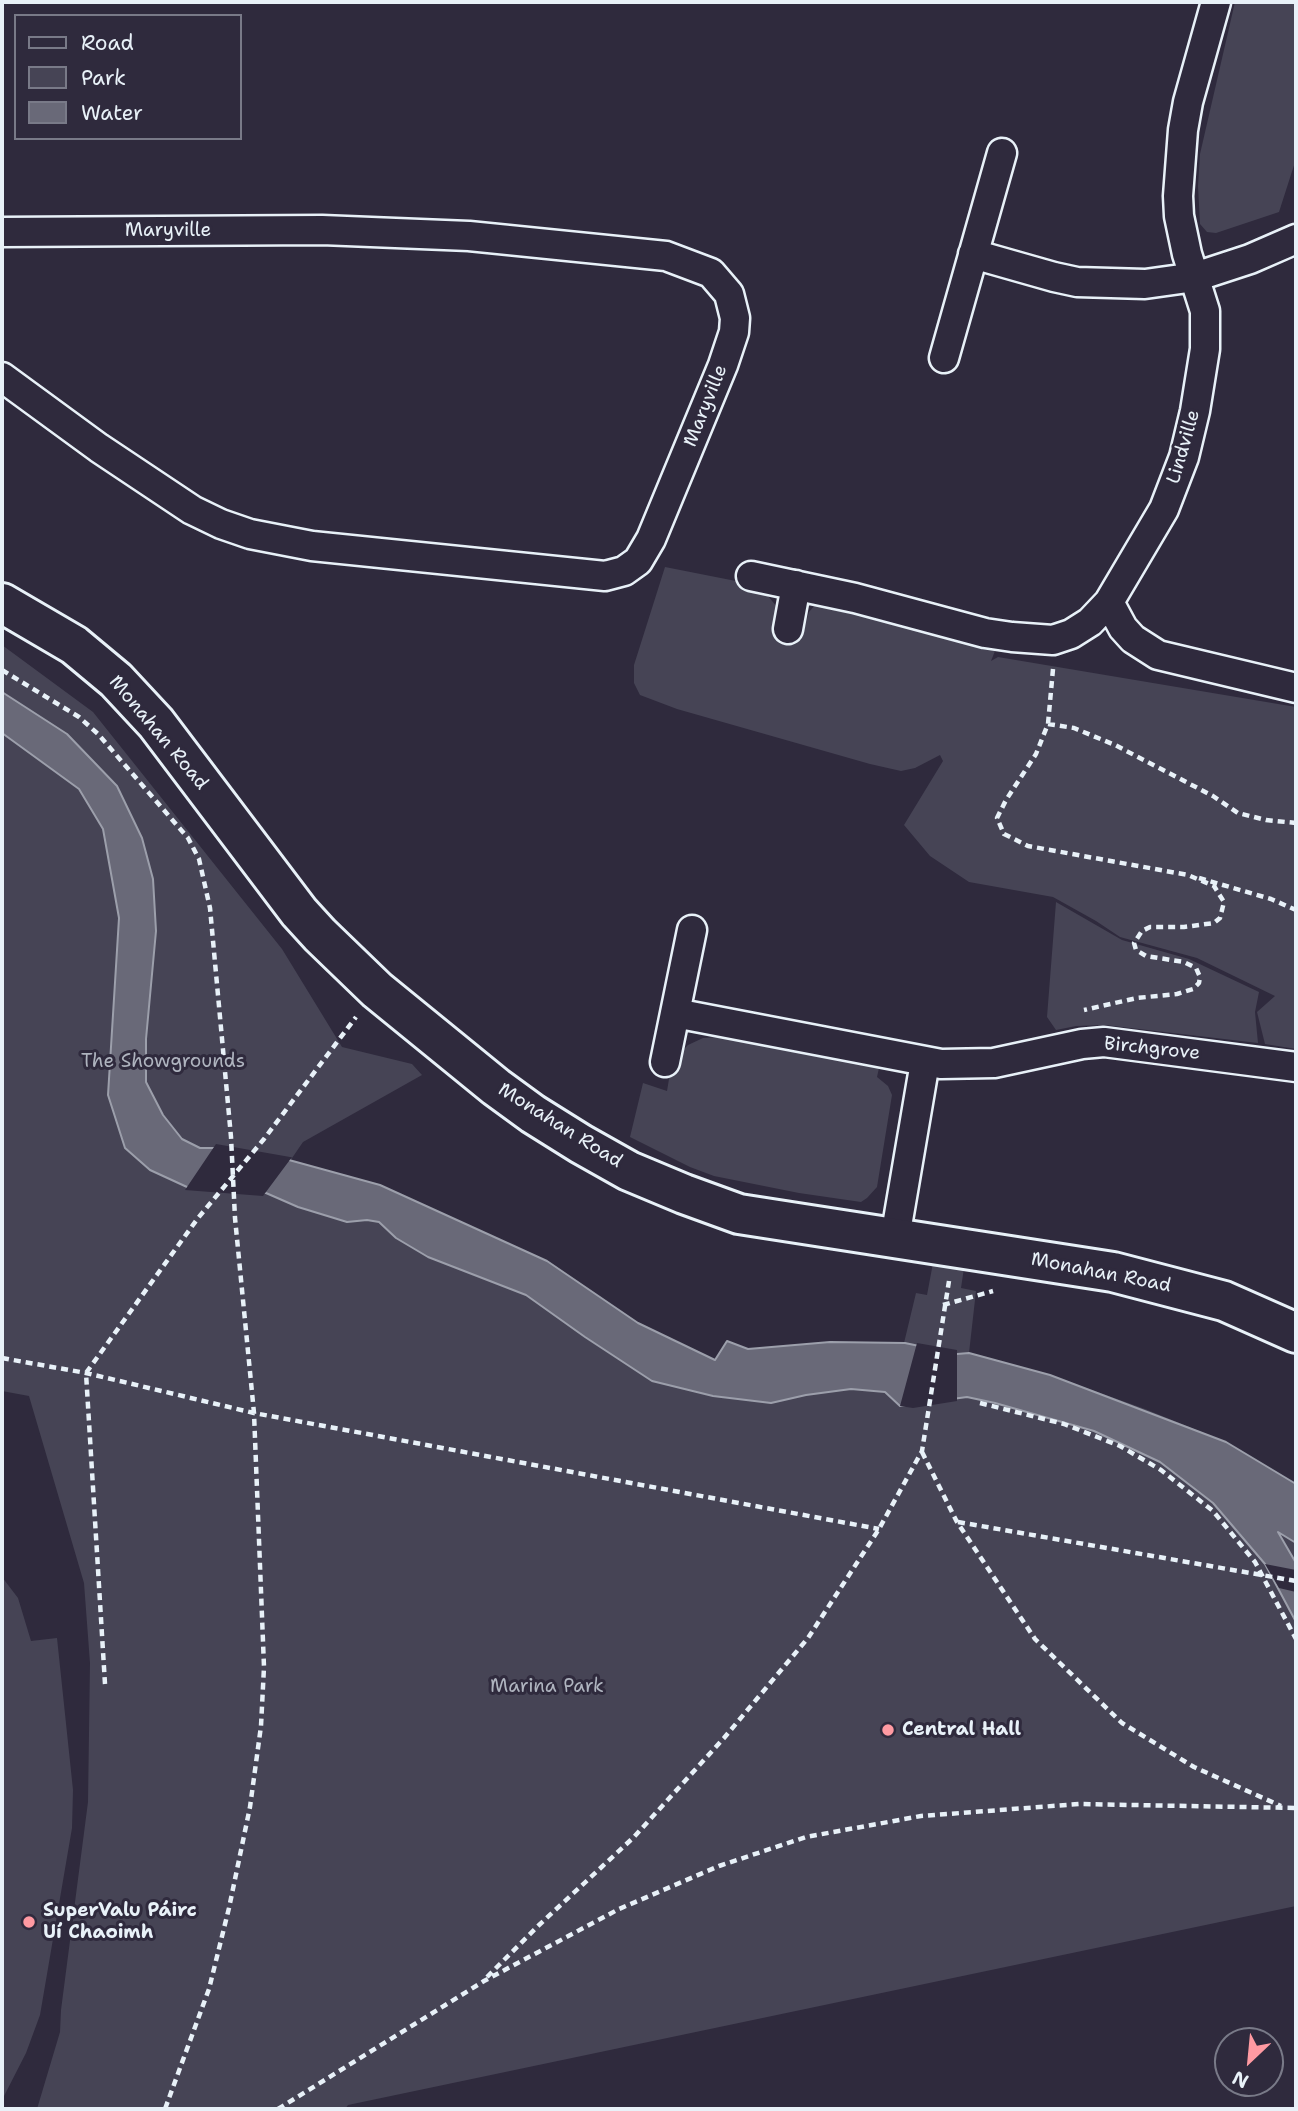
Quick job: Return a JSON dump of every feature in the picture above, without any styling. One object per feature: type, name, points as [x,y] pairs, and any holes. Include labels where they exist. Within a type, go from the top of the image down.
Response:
[{"type":"street","name":"Lindville","points":[[751,576],[985,633],[1053,640],[1084,627],[1109,602],[1164,509],[1184,457],[1195,411],[1206,340],[1205,311],[1180,216],[1178,195],[1188,102],[1216,2]]},
{"type":"street","points":[[944,358],[1002,153]]},
{"type":"street","name":"Maryville","points":[[2,232],[323,230],[469,236],[666,256],[711,273],[729,294],[735,318],[734,332],[723,365],[651,539],[638,561],[625,571],[605,576],[312,546],[241,531],[192,510],[2,377]]},
{"type":"street","points":[[973,254],[1077,282],[1145,284],[1195,277],[1250,259],[1296,239]]},
{"type":"street","points":[[788,629],[796,585]]},
{"type":"street","points":[[1109,602],[1123,628],[1133,639],[1158,655],[1296,688]]},
{"type":"street","name":"Monahan Road","points":[[2,604],[74,645],[116,680],[156,723],[299,912],[377,990],[533,1114],[581,1144],[629,1171],[739,1214],[1114,1272],[1224,1301],[1296,1333]]},
{"type":"street","points":[[666,1062],[692,930]]},
{"type":"street","name":"Birchgrove","points":[[675,1013],[925,1062],[953,1065],[995,1063],[1082,1044],[1104,1042],[1296,1067]]},
{"type":"street","points":[[895,1238],[925,1062]]},
{"type":"path","points":[[1053,640],[1053,677],[1048,724],[1036,754],[997,818],[1003,834],[1028,846],[1220,882],[1271,899],[1296,911]]},
{"type":"path","points":[[2,670],[79,717],[99,734],[188,838],[199,859],[210,908],[254,1413],[264,1667],[261,1727],[247,1820],[229,1908],[209,1989],[165,2109]]},
{"type":"path","points":[[1048,724],[1074,728],[1115,745],[1213,796],[1238,813],[1266,820],[1296,822]]},
{"type":"path","points":[[1078,1012],[1137,998],[1177,994],[1193,989],[1199,983],[1200,977],[1196,968],[1184,962],[1146,956],[1136,950],[1134,943],[1137,936],[1150,927],[1201,926],[1214,923],[1220,918],[1224,902],[1221,894],[1214,886],[1188,875]]},
{"type":"path","points":[[105,1684],[86,1373],[198,1218],[264,1139],[377,990]]},
{"type":"path","points":[[484,1980],[634,1836],[724,1738],[808,1638],[879,1529],[922,1451],[939,1329],[956,1247]]},
{"type":"path","points":[[2,1358],[86,1373],[254,1413],[879,1529]]},
{"type":"path","points":[[980,1403],[1064,1424],[1120,1446],[1161,1469],[1213,1511],[1255,1562],[1296,1639]]},
{"type":"path","points":[[922,1451],[957,1522],[1035,1639],[1122,1723],[1194,1767],[1285,1808]]},
{"type":"path","points":[[957,1522],[1296,1581]]},
{"type":"path","points":[[278,2109],[484,1980],[620,1909],[719,1866],[806,1837],[921,1816],[1079,1804],[1296,1808]]},
{"type":"green space","points":[[1235,2],[1296,2],[1296,159],[1279,212],[1216,233],[1207,232],[1200,224],[1200,154]]},
{"type":"green space","points":[[665,567],[746,583],[768,596],[777,607],[773,635],[801,640],[809,612],[815,605],[822,603],[995,651],[991,661],[998,657],[1296,707],[1296,1049],[1265,1044],[1257,1012],[1275,996],[1197,958],[1120,937],[1053,897],[969,882],[930,856],[904,825],[943,761],[940,755],[915,768],[901,771],[677,709],[640,695],[634,683],[634,665]]},
{"type":"green space","name":"Marina Park","points":[[2,645],[93,712],[282,949],[342,1047],[412,1064],[422,1075],[303,1142],[290,1161],[380,1185],[547,1261],[638,1323],[715,1360],[727,1341],[748,1349],[830,1342],[904,1343],[916,1293],[927,1295],[933,1263],[964,1268],[961,1288],[976,1291],[969,1353],[1050,1375],[1145,1409],[1226,1442],[1296,1484],[1296,1906],[348,2105],[345,2109],[37,2109],[60,2032],[88,1802],[90,1663],[84,1583],[29,1396],[2,1391]]},
{"type":"green space","points":[[1056,902],[1122,940],[1189,959],[1259,992],[1255,1012],[1258,1043],[1105,1025],[1056,1030],[1047,1017]]},
{"type":"green space","points":[[720,1037],[879,1068],[877,1077],[888,1086],[892,1095],[877,1187],[867,1198],[861,1202],[714,1176],[630,1137],[643,1083],[667,1091],[670,1073],[679,1054],[688,1045],[703,1038]]},
{"type":"green space","name":"SuperValu Páirc Uí Chaoimh","points":[[2,1577],[18,1598],[31,1641],[57,1638],[73,1790],[72,1828],[40,2015],[26,2053],[2,2100]]},
{"type":"water","points":[[2,692],[67,734],[117,786],[142,838],[153,879],[156,931],[146,1039],[146,1082],[163,1115],[182,1139],[200,1148],[289,1160],[380,1185],[547,1261],[638,1323],[715,1360],[727,1341],[748,1349],[830,1342],[905,1343],[957,1354],[969,1353],[1050,1375],[1226,1442],[1296,1484],[1296,1543],[1278,1532],[1296,1563],[1296,1622],[1265,1564],[1213,1503],[1160,1462],[1094,1431],[967,1397],[900,1406],[885,1392],[851,1389],[771,1403],[713,1396],[652,1381],[526,1295],[428,1257],[396,1238],[379,1222],[347,1222],[298,1207],[266,1193],[187,1187],[150,1170],[125,1148],[108,1095],[119,918],[103,829],[79,789],[2,733]]},
{"type":"pier","points":[[216,1144],[292,1157],[263,1196],[185,1190]]},
{"type":"pier","points":[[917,1343],[957,1350],[957,1401],[913,1408],[900,1406]]},
{"type":"pier","points":[[1265,1564],[1296,1570],[1296,1592],[1279,1588]]},
{"type":"place","name":"Central Hall","points":[[888,1730]]},
{"type":"place","name":"SuperValu Páirc Uí Chaoimh","points":[[29,1922]]},
{"type":"park label","name":"The Showgrounds","points":[[163,1062]]}]
